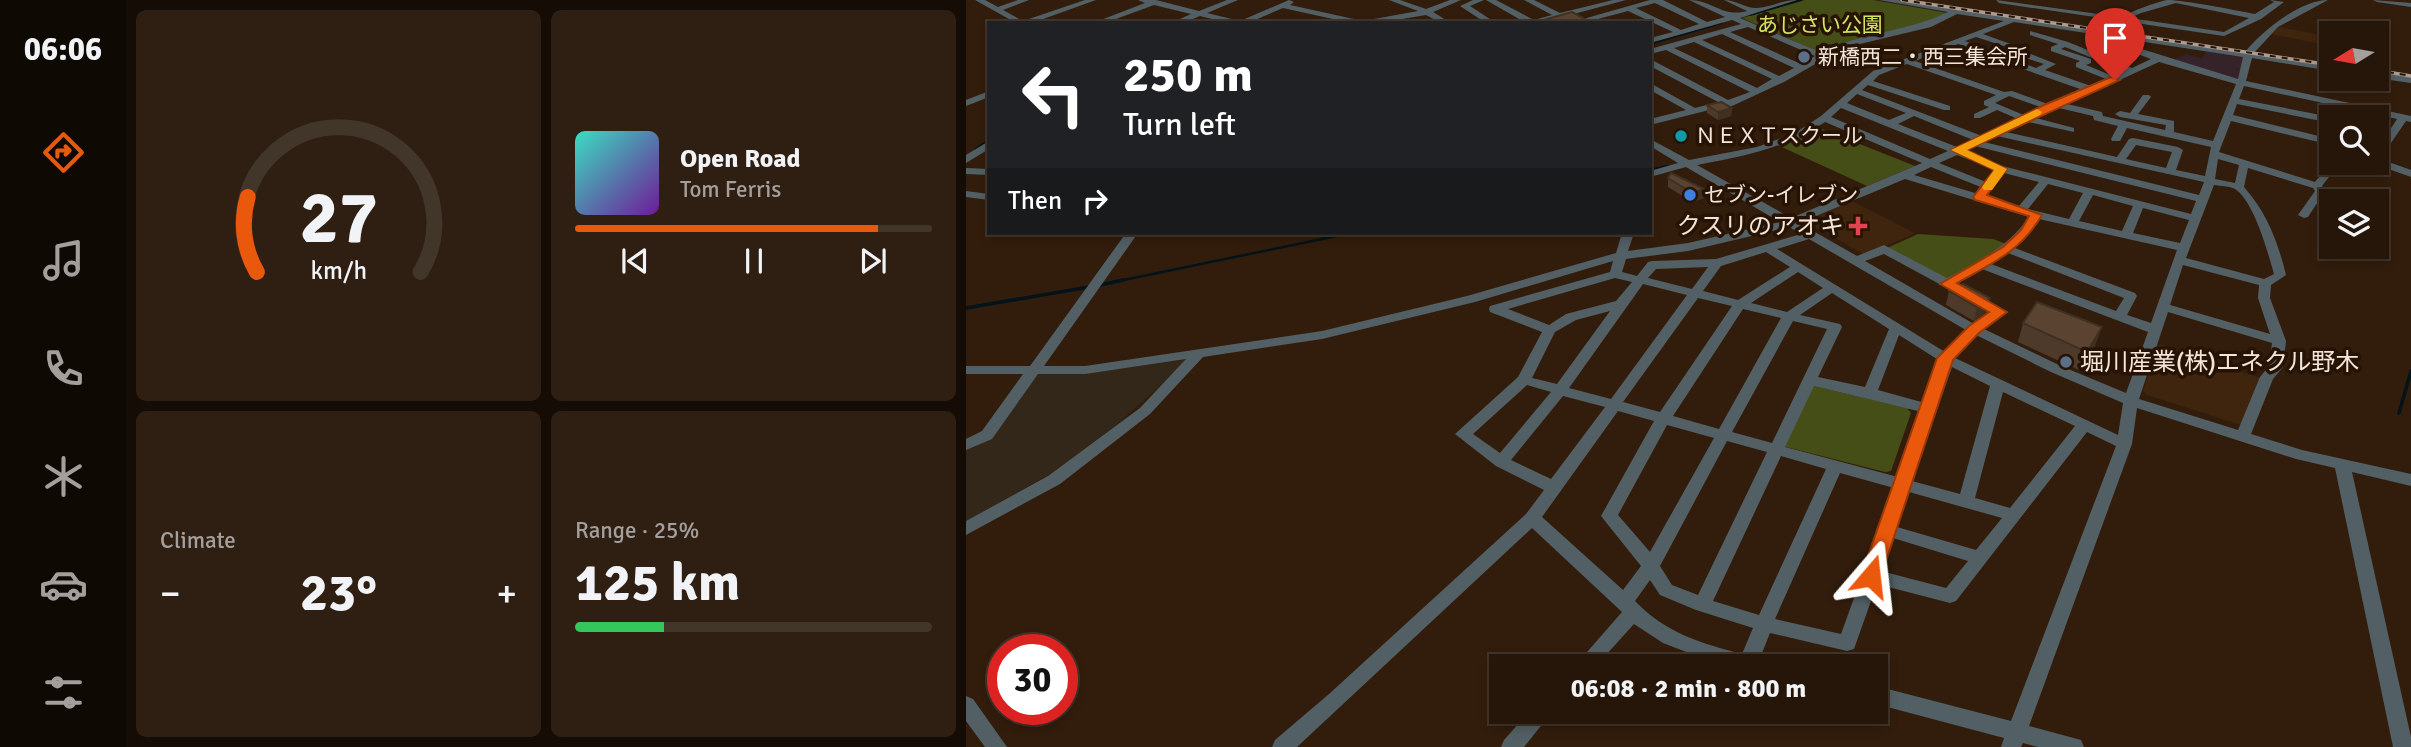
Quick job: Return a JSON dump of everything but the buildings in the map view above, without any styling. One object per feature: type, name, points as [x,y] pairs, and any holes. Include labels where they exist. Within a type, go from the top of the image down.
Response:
[{"type":"street","points":[[979,0],[1020,21]]},
{"type":"street","points":[[999,9],[1025,0]]},
{"type":"street","points":[[1029,21],[1092,0]]},
{"type":"street","points":[[1142,0],[1156,1],[1232,21]]},
{"type":"street","points":[[1180,21],[1234,0]]},
{"type":"street","points":[[1245,21],[1294,0]]},
{"type":"street","points":[[1393,0],[1443,21]]},
{"type":"street","points":[[1434,0],[1445,5]]},
{"type":"street","points":[[1378,21],[1427,12],[1457,0]]},
{"type":"street","points":[[1479,0],[1464,6],[1489,21]]},
{"type":"street","points":[[1490,0],[1529,21]]},
{"type":"street","points":[[1528,0],[1559,16]]},
{"type":"street","points":[[1536,21],[1618,0]]},
{"type":"street","points":[[1581,21],[1656,0],[1707,25]]},
{"type":"street","points":[[1693,0],[1820,55]]},
{"type":"street","points":[[1728,0],[1754,11]]},
{"type":"street","points":[[1764,0],[1775,5]]},
{"type":"street","points":[[1652,40],[1793,0]]},
{"type":"street","points":[[1882,0],[2250,51]]},
{"type":"street","points":[[1934,0],[2224,34],[2233,32],[2254,16],[2280,2],[2274,0]]},
{"type":"street","points":[[1985,4],[2000,0],[2319,65]]},
{"type":"street","points":[[2048,9],[2051,3],[2058,0]]},
{"type":"street","points":[[2119,23],[2138,11],[2175,0],[2280,23]]},
{"type":"street","points":[[2013,739],[2124,444],[2131,401],[2194,218],[2210,180],[2215,150],[2241,83],[2250,51],[2267,31],[2324,0]]},
{"type":"street","points":[[2377,0],[2411,5]]},
{"type":"street","points":[[1102,21],[1156,1]]},
{"type":"street","points":[[1538,5],[1548,2]]},
{"type":"street","points":[[1282,5],[1354,21]]},
{"type":"street","points":[[1629,8],[1680,32]]},
{"type":"street","points":[[1655,120],[1729,104],[1758,92],[1820,55],[1850,42],[1928,25],[1956,11]]},
{"type":"street","points":[[1602,15],[1612,21]]},
{"type":"street","points":[[1652,173],[1689,163],[1759,150],[1798,135],[1824,118],[1876,73],[2014,20]]},
{"type":"street","points":[[1652,51],[1748,24]]},
{"type":"street","points":[[2023,38],[2046,24]]},
{"type":"street","points":[[2085,30],[2158,60],[2241,83],[2407,118]]},
{"type":"street","points":[[1723,31],[1800,67]]},
{"type":"street","points":[[2033,33],[2133,71]]},
{"type":"street","points":[[1977,34],[2013,48]]},
{"type":"street","points":[[1694,39],[1781,80]]},
{"type":"street","points":[[1959,42],[1983,51]]},
{"type":"street","points":[[2065,44],[2054,49],[2088,61],[2080,65],[2115,80]]},
{"type":"street","points":[[1667,47],[1758,92]]},
{"type":"street","points":[[966,370],[1085,370],[1197,356],[1322,335],[1471,299],[1622,254],[1726,240],[1792,222],[1904,175],[2024,118],[2158,60]]},
{"type":"street","points":[[1906,61],[2004,95]]},
{"type":"street","points":[[1652,63],[1729,104]]},
{"type":"street","points":[[2038,70],[2092,90]]},
{"type":"street","points":[[2389,77],[2411,80]]},
{"type":"street","points":[[1955,78],[1945,83],[2024,118],[2072,127],[2064,148]]},
{"type":"street","points":[[1865,80],[1947,108]]},
{"type":"street","points":[[1652,87],[1696,112]]},
{"type":"street","points":[[1854,90],[1978,141],[2203,199]]},
{"type":"street","points":[[1977,116],[2009,93],[2051,106],[2099,114],[2096,118],[2128,120],[2215,150],[2244,164],[2317,186],[2320,191],[2304,215]]},
{"type":"street","points":[[966,103],[987,95]]},
{"type":"street","points":[[2116,139],[2146,97]]},
{"type":"street","points":[[2234,100],[2319,118]]},
{"type":"street","points":[[1840,104],[2001,169],[2194,218]]},
{"type":"street","points":[[1889,124],[1914,113]]},
{"type":"street","points":[[2228,117],[2319,139]]},
{"type":"street","points":[[1824,118],[1988,187]]},
{"type":"street","points":[[2389,138],[2407,118]]},
{"type":"street","points":[[1904,175],[2036,215],[2126,236],[2265,283],[2280,275],[2270,236],[2253,202],[2239,187],[1996,133]]},
{"type":"street","points":[[2120,160],[2133,141],[2178,150],[2170,171]]},
{"type":"street","points":[[1652,144],[1792,222],[1974,330],[2056,369],[2131,401],[2301,455],[2411,480]]},
{"type":"street","points":[[966,160],[987,145]]},
{"type":"street","points":[[2072,223],[2090,172],[2101,156]]},
{"type":"street","points":[[2239,187],[2244,164]]},
{"type":"street","points":[[2389,164],[2411,174]]},
{"type":"street","points":[[1980,197],[2001,169]]},
{"type":"street","points":[[966,171],[987,172]]},
{"type":"street","points":[[2317,186],[2325,175]]},
{"type":"street","points":[[2022,211],[2046,180]]},
{"type":"street","points":[[966,194],[987,197]]},
{"type":"street","points":[[2126,236],[2139,204]]},
{"type":"street","points":[[1947,284],[2007,249],[2026,232],[2036,215]]},
{"type":"street","points":[[966,444],[987,435],[1131,235]]},
{"type":"street","points":[[1615,274],[1627,235]]},
{"type":"street","points":[[1501,462],[1560,390],[1652,265],[1717,263],[1810,235]]},
{"type":"street","points":[[1768,248],[1945,358],[2124,444]]},
{"type":"street","points":[[1798,267],[1740,304],[1663,419],[1609,516],[1651,566],[1666,590],[1702,605],[1764,624],[1847,643],[1945,358],[1974,330],[2000,312],[1884,249],[1856,261]]},
{"type":"street","points":[[2007,249],[2131,296],[2120,316]]},
{"type":"street","points":[[1282,747],[1532,518],[1612,404],[1717,263]]},
{"type":"street","points":[[1982,265],[2156,330]]},
{"type":"street","points":[[1495,309],[1615,274],[1835,327],[1702,605]]},
{"type":"street","points":[[2243,436],[2267,377],[2276,367],[2279,341],[2264,298],[2265,283]]},
{"type":"street","points":[[1593,654],[1629,607],[1788,316],[1830,289]]},
{"type":"street","points":[[1471,299],[1550,330]]},
{"type":"street","points":[[1555,488],[1501,462],[1463,434],[1524,380],[1550,330],[1571,317],[1621,304]]},
{"type":"street","points":[[2164,307],[2279,341]]},
{"type":"street","points":[[1870,393],[1896,327]]},
{"type":"street","points":[[966,529],[1054,480],[1145,411],[1197,356]]},
{"type":"street","points":[[1524,380],[2014,515]]},
{"type":"street","points":[[1809,380],[1929,409]]},
{"type":"street","points":[[1966,503],[1998,384]]},
{"type":"street","points":[[1871,576],[1950,596],[2084,425]]},
{"type":"street","points":[[2342,464],[2403,747]]},
{"type":"street","points":[[1758,654],[1764,624],[1835,467]]},
{"type":"street","points":[[1532,518],[1651,626],[1691,648],[1714,654]]},
{"type":"street","points":[[1886,530],[1981,558]]},
{"type":"street","points":[[1888,699],[2013,739],[2074,747]]},
{"type":"street","points":[[966,705],[996,747]]},
{"type":"street","points":[[1511,747],[1531,724]]},
{"type":"shaded area","points":[[2279,27],[2319,35],[2319,44],[2271,34]]},
{"type":"shaded area","points":[[2207,50],[2245,56],[2237,81],[2169,62],[2186,54],[2202,59]]},
{"type":"shaded area","name":"クスリのアオキ","points":[[1848,199],[1915,233],[1865,255],[1802,219]]},
{"type":"shaded area","points":[[2159,344],[2260,378],[2241,425],[2147,395],[2143,391]]},
{"type":"shaded area","points":[[1190,359],[1115,426],[1050,474],[966,521],[966,446],[992,433],[1036,372],[1122,368]]},
{"type":"green space","name":"あじさい公園","points":[[1805,0],[1873,0],[1948,13],[1916,25],[1819,52],[1742,18]]},
{"type":"green space","points":[[1812,125],[1915,166],[1867,186],[1775,144]]},
{"type":"green space","points":[[1918,234],[1993,239],[2009,245],[1946,279],[1887,248]]},
{"type":"green space","points":[[1814,386],[1907,408],[1911,413],[1891,471],[1885,472],[1786,447],[1783,443],[1809,388]]},
{"type":"waterway","points":[[1750,15],[1801,0]]},
{"type":"waterway","points":[[1652,43],[1722,23]]},
{"type":"waterway","points":[[976,149],[987,141]]},
{"type":"waterway","points":[[1652,170],[1668,166]]},
{"type":"waterway","points":[[1114,282],[1341,235]]},
{"type":"waterway","points":[[1114,282],[1123,280]]},
{"type":"waterway","points":[[1096,286],[1114,282]]},
{"type":"waterway","points":[[966,308],[1089,287]]},
{"type":"waterway","points":[[2399,413],[2411,371]]},
{"type":"railway","points":[[1902,0],[2319,63]]},
{"type":"railway","points":[[2389,72],[2411,76]]},
{"type":"slow traffic","points":[[1988,187],[2001,169],[1957,150],[2037,112]]},
{"type":"place","name":"新橋西二・西三集会所","points":[[1804,57]]},
{"type":"place","name":"ＮＥＸＴスクール","points":[[1681,136]]},
{"type":"place","name":"セブン-イレブン","points":[[1690,195]]},
{"type":"place","name":"クスリのアオキ","points":[[1858,226]]},
{"type":"place","name":"堀川産業(株)エネクル野木","points":[[2066,362]]},
{"type":"route","points":[[1871,576],[1935,388],[1943,372],[1945,358],[1974,330],[2000,312],[1947,284],[2007,249],[2026,232],[2036,215],[1980,197],[2001,169],[1957,150],[2048,107],[2115,80]]}]
